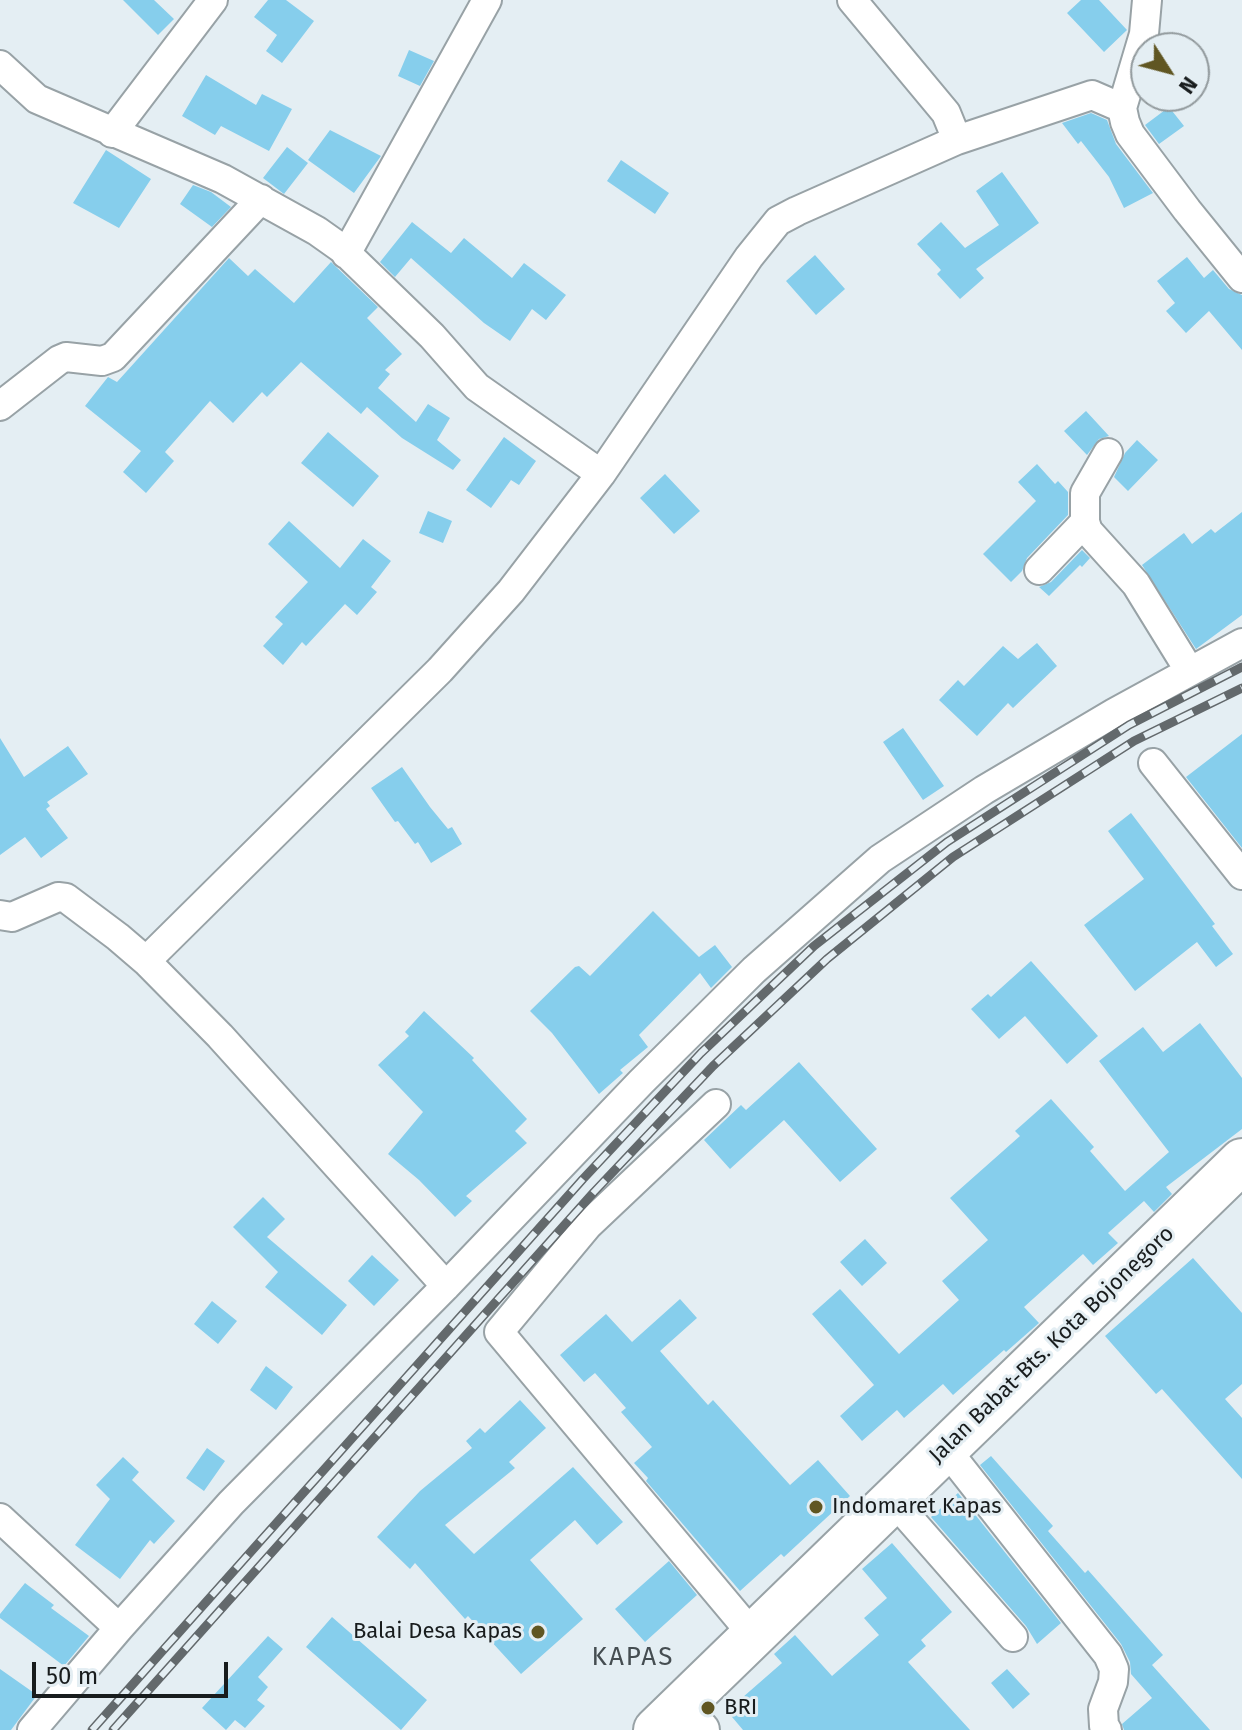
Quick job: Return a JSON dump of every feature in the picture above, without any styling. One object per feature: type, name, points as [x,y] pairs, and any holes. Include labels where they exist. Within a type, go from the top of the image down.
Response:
[{"type":"highway","name":"Jalan Babat-Bts. Kota Bojonegoro","points":[[679,1723],[753,1635],[1242,1161]]},
{"type":"street","points":[[112,133],[213,0]]},
{"type":"street","points":[[346,254],[487,0]]},
{"type":"street","points":[[852,0],[946,113],[957,140]]},
{"type":"street","points":[[1147,0],[1144,34],[1122,108],[1125,122],[1135,141],[1242,278]]},
{"type":"street","points":[[0,65],[37,99],[223,179],[317,231],[346,254],[432,336],[477,387],[601,474]]},
{"type":"street","points":[[146,961],[440,670],[511,591],[601,474],[749,257],[778,221],[957,140],[1092,95],[1122,108]]},
{"type":"street","points":[[0,406],[59,360],[66,357],[102,361],[113,357],[261,199]]},
{"type":"street","points":[[1108,453],[1085,493],[1088,531],[1136,584],[1189,670]]},
{"type":"street","points":[[1039,570],[1085,522]]},
{"type":"street","points":[[32,1730],[231,1503],[754,970],[880,859],[984,790],[1189,670],[1242,643]]},
{"type":"street","points":[[1153,763],[1242,875]]},
{"type":"street","points":[[0,915],[12,917],[58,897],[72,901],[118,937],[231,1047],[446,1286]]},
{"type":"street","points":[[716,1104],[588,1225],[499,1332],[753,1635]]},
{"type":"street","points":[[945,1448],[1108,1655],[1114,1669],[1113,1682],[1103,1709],[1107,1730]]},
{"type":"street","points":[[893,1500],[1013,1637]]},
{"type":"street","points":[[0,1518],[119,1628]]},
{"type":"building","points":[[123,0],[154,0],[174,19],[158,35]]},
{"type":"building","points":[[268,0],[286,0],[314,21],[282,63],[266,51],[277,35],[254,17]]},
{"type":"building","points":[[1081,0],[1099,0],[1127,30],[1104,52],[1067,13]]},
{"type":"building","points":[[409,50],[434,61],[420,86],[398,76]]},
{"type":"building","points":[[206,75],[256,105],[262,94],[292,109],[269,151],[221,126],[215,135],[182,116]]},
{"type":"building","points":[[1162,112],[1173,112],[1184,126],[1159,144],[1145,125]]},
{"type":"building","points":[[1091,113],[1107,120],[1116,144],[1153,193],[1124,208],[1109,177],[1081,141],[1078,144],[1062,123]]},
{"type":"building","points":[[330,130],[381,156],[354,193],[308,160]]},
{"type":"building","points":[[287,147],[308,163],[284,194],[263,178]]},
{"type":"building","points":[[106,150],[151,179],[119,228],[73,203]]},
{"type":"building","points":[[621,160],[669,193],[655,214],[607,181]]},
{"type":"building","points":[[1002,172],[1039,223],[976,269],[984,278],[960,299],[937,274],[941,270],[917,244],[941,222],[965,248],[999,225],[976,191]]},
{"type":"building","points":[[193,185],[211,192],[231,207],[212,227],[180,204]]},
{"type":"building","points":[[412,222],[451,253],[464,238],[512,278],[524,263],[566,295],[546,320],[532,309],[510,341],[484,323],[411,258],[395,277],[380,262]]},
{"type":"building","points":[[815,255],[845,289],[816,315],[786,281]]},
{"type":"building","points":[[1187,257],[1204,278],[1213,270],[1229,289],[1242,295],[1242,350],[1209,311],[1186,333],[1166,311],[1175,303],[1157,281]]},
{"type":"building","points":[[229,258],[248,276],[255,269],[294,303],[331,262],[378,307],[367,318],[402,354],[385,370],[390,374],[378,388],[416,422],[428,404],[450,418],[437,440],[461,460],[453,470],[402,438],[367,407],[361,414],[301,362],[267,397],[262,392],[233,423],[210,401],[165,452],[174,461],[146,493],[123,472],[141,451],[85,406],[108,377],[117,382]]},
{"type":"building","points":[[1086,411],[1109,436],[1099,439],[1087,455],[1064,431]]},
{"type":"building","points":[[328,432],[379,476],[353,507],[301,463]]},
{"type":"building","points":[[504,437],[536,461],[519,485],[511,480],[491,508],[466,490]]},
{"type":"building","points":[[1137,440],[1158,460],[1128,491],[1114,477],[1125,453]]},
{"type":"building","points":[[1037,464],[1055,484],[1058,481],[1068,492],[1068,515],[1027,558],[1022,571],[1011,582],[983,554],[1036,501],[1018,482]]},
{"type":"building","points":[[665,474],[700,511],[674,534],[640,498]]},
{"type":"building","points":[[428,511],[452,521],[443,543],[419,533]]},
{"type":"building","points":[[1242,512],[1242,615],[1196,649],[1142,565],[1184,533],[1192,544],[1211,529],[1215,533]]},
{"type":"building","points":[[289,521],[340,568],[363,539],[391,561],[371,587],[377,592],[357,615],[345,604],[306,646],[302,642],[283,665],[263,646],[283,624],[275,617],[308,582],[268,544]]},
{"type":"building","points":[[1082,550],[1090,558],[1049,596],[1039,587],[1051,582]]},
{"type":"building","points":[[1037,643],[1057,666],[1013,708],[1008,703],[977,736],[939,700],[958,680],[964,686],[1003,646],[1018,659]]},
{"type":"building","points":[[903,728],[944,786],[923,800],[883,742]]},
{"type":"building","points":[[1242,734],[1242,848],[1186,777]]},
{"type":"building","points":[[0,738],[24,777],[68,746],[88,774],[47,802],[50,806],[46,809],[68,838],[41,858],[25,837],[0,855]]},
{"type":"building","points":[[402,767],[448,829],[452,827],[462,844],[431,863],[418,842],[415,844],[398,821],[395,822],[371,788]]},
{"type":"building","points":[[1131,813],[1215,924],[1212,926],[1233,954],[1216,967],[1197,942],[1135,991],[1084,925],[1144,879],[1108,831]]},
{"type":"building","points":[[653,911],[699,957],[715,945],[732,967],[711,988],[700,973],[639,1035],[648,1047],[620,1070],[623,1073],[599,1094],[552,1033],[530,1011],[575,967],[579,966],[590,976]]},
{"type":"building","points":[[1031,961],[1098,1036],[1067,1064],[1025,1016],[999,1039],[971,1009],[988,994],[991,997]]},
{"type":"building","points":[[424,1011],[474,1058],[472,1060],[527,1119],[515,1131],[527,1143],[466,1196],[472,1201],[455,1217],[388,1154],[423,1112],[378,1065],[409,1036],[405,1032]]},
{"type":"building","points":[[1200,1023],[1242,1078],[1242,1129],[1166,1187],[1172,1194],[1154,1212],[1144,1201],[1108,1233],[1118,1243],[1093,1265],[1083,1254],[1024,1307],[1039,1323],[1006,1352],[1004,1350],[953,1395],[943,1384],[904,1418],[897,1410],[862,1441],[840,1416],[874,1385],[812,1314],[840,1289],[899,1354],[959,1300],[942,1281],[988,1240],[950,1198],[1020,1136],[1015,1131],[1051,1099],[1094,1147],[1090,1151],[1125,1191],[1169,1152],[1099,1061],[1143,1027],[1163,1052]]},
{"type":"building","points":[[799,1062],[877,1149],[840,1182],[784,1120],[730,1169],[704,1140],[741,1105],[746,1110]]},
{"type":"building","points":[[263,1197],[285,1219],[267,1237],[347,1305],[322,1335],[265,1287],[278,1272],[233,1227]]},
{"type":"building","points":[[865,1239],[887,1263],[862,1286],[840,1262]]},
{"type":"building","points":[[372,1255],[399,1280],[374,1306],[348,1281]]},
{"type":"building","points":[[1193,1258],[1242,1313],[1242,1384],[1225,1399],[1242,1418],[1242,1479],[1162,1389],[1156,1394],[1105,1336]]},
{"type":"building","points":[[680,1299],[697,1318],[660,1351],[708,1405],[713,1400],[790,1485],[818,1460],[850,1496],[784,1557],[781,1554],[740,1591],[634,1463],[652,1447],[621,1412],[626,1408],[595,1373],[584,1382],[560,1355],[606,1314],[632,1342]]},
{"type":"building","points":[[212,1301],[237,1321],[218,1344],[194,1324]]},
{"type":"building","points":[[266,1366],[293,1387],[276,1410],[250,1390]]},
{"type":"building","points":[[520,1400],[546,1428],[509,1462],[515,1468],[445,1525],[474,1554],[573,1467],[623,1522],[597,1545],[575,1520],[530,1560],[583,1619],[521,1674],[468,1616],[465,1619],[415,1563],[410,1569],[377,1537],[420,1491],[472,1448],[466,1441],[480,1428],[485,1433]]},
{"type":"building","points":[[207,1448],[225,1461],[204,1491],[186,1478]]},
{"type":"building","points":[[991,1456],[1053,1526],[1048,1531],[1085,1573],[1088,1570],[1163,1655],[1152,1665],[1210,1730],[1124,1730],[1122,1724],[1152,1698],[1131,1674],[1130,1662],[1121,1644],[980,1465]]},
{"type":"building","points":[[123,1457],[139,1472],[132,1480],[175,1521],[154,1544],[150,1540],[120,1579],[75,1545],[110,1499],[96,1485]]},
{"type":"building","points":[[958,1493],[1061,1623],[1037,1644],[1026,1626],[931,1517]]},
{"type":"building","points":[[892,1543],[952,1612],[921,1640],[926,1646],[908,1662],[970,1730],[743,1730],[727,1711],[782,1663],[774,1654],[795,1635],[832,1676],[879,1635],[864,1618],[887,1598],[862,1569]]},
{"type":"building","points":[[669,1561],[697,1595],[645,1642],[615,1609]]},
{"type":"building","points":[[25,1583],[54,1605],[51,1608],[89,1636],[64,1666],[0,1618]]},
{"type":"building","points":[[332,1617],[427,1700],[401,1730],[306,1647]]},
{"type":"building","points":[[268,1636],[283,1649],[258,1677],[268,1687],[257,1700],[265,1706],[245,1728],[235,1720],[226,1730],[202,1708]]},
{"type":"building","points":[[0,1669],[37,1695],[11,1730],[0,1730]]},
{"type":"building","points":[[1007,1669],[1030,1694],[1013,1709],[991,1683]]},
{"type":"railway","points":[[92,1730],[583,1179],[701,1053],[814,946],[947,842],[1129,725],[1242,667]]},
{"type":"railway","points":[[113,1730],[594,1192],[713,1066],[827,959],[953,857],[1134,741],[1242,688]]},
{"type":"place","name":"Indomaret Kapas","points":[[816,1507]]},
{"type":"place","name":"Balai Desa Kapas","points":[[538,1632]]},
{"type":"place","name":"BRI","points":[[708,1708]]},
{"type":"district","name":"KAPAS","points":[[633,1658]]}]
